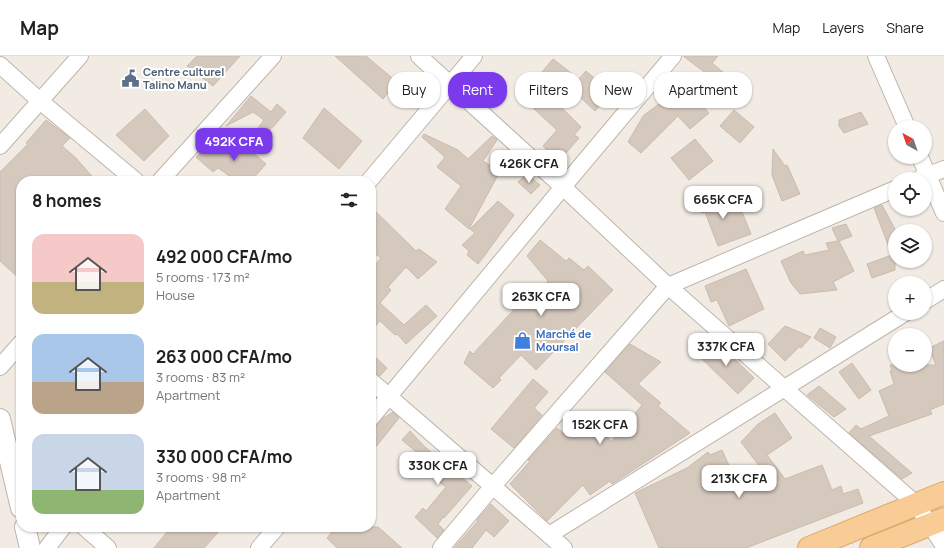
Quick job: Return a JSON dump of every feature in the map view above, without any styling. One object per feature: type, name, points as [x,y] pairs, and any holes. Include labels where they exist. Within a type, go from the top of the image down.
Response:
[{"type":"main road","points":[[809,548],[944,493]]},
{"type":"main road","points":[[871,548],[937,522]]},
{"type":"street","points":[[0,146],[80,56]]},
{"type":"street","points":[[165,176],[273,56]]},
{"type":"street","points":[[419,56],[448,82]]},
{"type":"street","points":[[460,72],[474,56]]},
{"type":"street","points":[[376,412],[674,56]]},
{"type":"street","points":[[876,56],[904,120]]},
{"type":"street","points":[[0,65],[40,101],[130,176]]},
{"type":"street","points":[[373,176],[448,86]]},
{"type":"street","points":[[476,108],[668,286],[937,522],[944,546]]},
{"type":"street","points":[[932,174],[944,169]]},
{"type":"street","points":[[441,548],[493,486],[668,286],[888,192]]},
{"type":"street","points":[[932,192],[944,213]]},
{"type":"street","points":[[932,297],[944,289]]},
{"type":"street","points":[[549,535],[894,320]]},
{"type":"street","points":[[0,367],[16,349]]},
{"type":"street","points":[[376,385],[564,548]]},
{"type":"street","points":[[0,419],[16,487]]},
{"type":"street","points":[[26,532],[30,548]]},
{"type":"street","points":[[47,548],[59,532]]},
{"type":"street","points":[[90,532],[108,548]]},
{"type":"street","points":[[259,548],[273,532]]},
{"type":"building","points":[[197,56],[240,56],[213,86],[187,66]]},
{"type":"building","points":[[335,56],[366,56],[388,74],[388,93],[383,99]]},
{"type":"building","points":[[683,56],[718,56],[712,63],[723,72],[703,71]]},
{"type":"building","points":[[553,59],[570,72],[542,72]]},
{"type":"building","points":[[586,71],[590,74],[590,106],[582,99],[582,76]]},
{"type":"building","points":[[251,96],[271,112],[277,104],[286,112],[262,138],[255,132],[264,120],[253,112],[226,126]]},
{"type":"building","points":[[324,108],[362,141],[339,169],[303,138]]},
{"type":"building","points":[[533,108],[562,108],[581,127],[574,135],[579,138],[559,161],[543,146],[557,130]]},
{"type":"building","points":[[654,108],[705,108],[709,113],[690,129],[678,116],[641,153],[628,142],[643,116]]},
{"type":"building","points":[[145,109],[169,136],[144,161],[116,135]]},
{"type":"building","points":[[734,110],[754,127],[740,143],[720,126]]},
{"type":"building","points":[[861,112],[868,124],[844,133],[839,126],[839,120]]},
{"type":"building","points":[[46,120],[70,138],[62,146],[76,158],[92,176],[16,176],[16,275],[0,261],[0,172],[28,144],[26,143]]},
{"type":"building","points":[[424,134],[458,150],[468,159],[492,136],[497,140],[483,161],[500,171],[469,229],[445,209],[461,186],[437,167],[445,157],[422,137]]},
{"type":"building","points":[[695,139],[713,161],[689,180],[671,158]]},
{"type":"building","points":[[239,140],[266,164],[255,176],[230,176],[218,168],[213,172],[196,157],[206,147],[223,155]]},
{"type":"building","points":[[773,149],[785,166],[787,165],[800,194],[782,201],[772,175]]},
{"type":"building","points":[[527,174],[540,185],[531,194],[518,182]]},
{"type":"building","points":[[711,191],[722,214],[740,207],[751,234],[718,246],[705,212],[702,213],[695,198]]},
{"type":"building","points":[[498,201],[514,215],[478,264],[467,255],[469,251],[462,245],[475,233],[470,229]]},
{"type":"building","points":[[882,205],[892,224],[888,224],[888,245],[874,208]]},
{"type":"building","points":[[376,212],[416,251],[419,249],[437,262],[418,279],[406,267],[388,287],[391,290],[380,303],[404,325],[426,305],[437,316],[406,344],[397,334],[395,335],[380,321],[376,325],[376,264],[381,258],[376,254]]},
{"type":"building","points":[[846,224],[852,236],[839,241],[854,271],[833,282],[837,290],[800,294],[791,283],[781,261],[803,251],[805,255],[829,250],[826,243],[838,241],[832,228]]},
{"type":"building","points":[[540,240],[566,261],[569,258],[584,270],[588,266],[613,290],[536,370],[521,355],[499,378],[501,380],[493,388],[464,363],[470,351],[473,354],[519,304],[526,308],[548,284],[546,283],[548,281],[527,256]]},
{"type":"building","points":[[888,256],[888,268],[895,268],[895,270],[872,278],[867,264]]},
{"type":"building","points":[[746,269],[764,309],[729,326],[717,300],[711,302],[705,286]]},
{"type":"building","points":[[785,326],[811,337],[801,348],[799,347],[785,361],[768,344]]},
{"type":"building","points":[[820,328],[836,337],[830,348],[814,338]]},
{"type":"building","points":[[944,341],[944,404],[930,410],[932,414],[869,436],[912,473],[902,479],[849,433],[856,425],[861,429],[889,416],[879,391],[894,384],[890,372],[932,372],[932,365],[936,365],[932,355],[932,347]]},
{"type":"building","points":[[704,343],[713,352],[720,345],[754,378],[738,394],[696,353]]},
{"type":"building","points":[[630,344],[661,362],[638,384],[661,403],[658,406],[690,433],[612,484],[610,481],[590,495],[583,485],[547,521],[510,484],[530,461],[528,460],[557,428],[569,438],[596,420],[611,442],[642,405],[605,372]]},
{"type":"building","points":[[376,358],[387,368],[380,376],[376,373]]},
{"type":"building","points":[[852,363],[871,390],[859,399],[839,372]]},
{"type":"building","points":[[533,379],[548,392],[534,408],[542,415],[514,448],[491,429]]},
{"type":"building","points":[[819,386],[846,409],[834,417],[807,395]]},
{"type":"building","points":[[393,412],[399,418],[376,447],[376,426],[382,419]]},
{"type":"building","points":[[775,413],[792,438],[767,455],[785,479],[822,465],[832,490],[841,486],[843,494],[858,489],[863,503],[746,548],[659,548],[635,493],[687,468],[708,452],[710,455],[722,450],[740,490],[769,479],[741,442],[758,424]]},
{"type":"building","points":[[410,431],[425,447],[472,486],[438,524],[444,530],[437,538],[415,517],[423,508],[426,511],[446,487],[414,463],[420,455],[402,440]]},
{"type":"building","points":[[491,504],[509,521],[494,537],[486,530],[472,548],[454,548],[478,521],[477,520]]},
{"type":"building","points":[[376,527],[378,527],[402,548],[337,548],[327,538],[332,532],[376,532]]},
{"type":"building","points":[[167,532],[218,532],[204,548],[154,548]]},
{"type":"place","name":"Centre culturel Talino Manu","points":[[130,78]]},
{"type":"place","name":"Marché de Moursal","points":[[523,340]]}]
